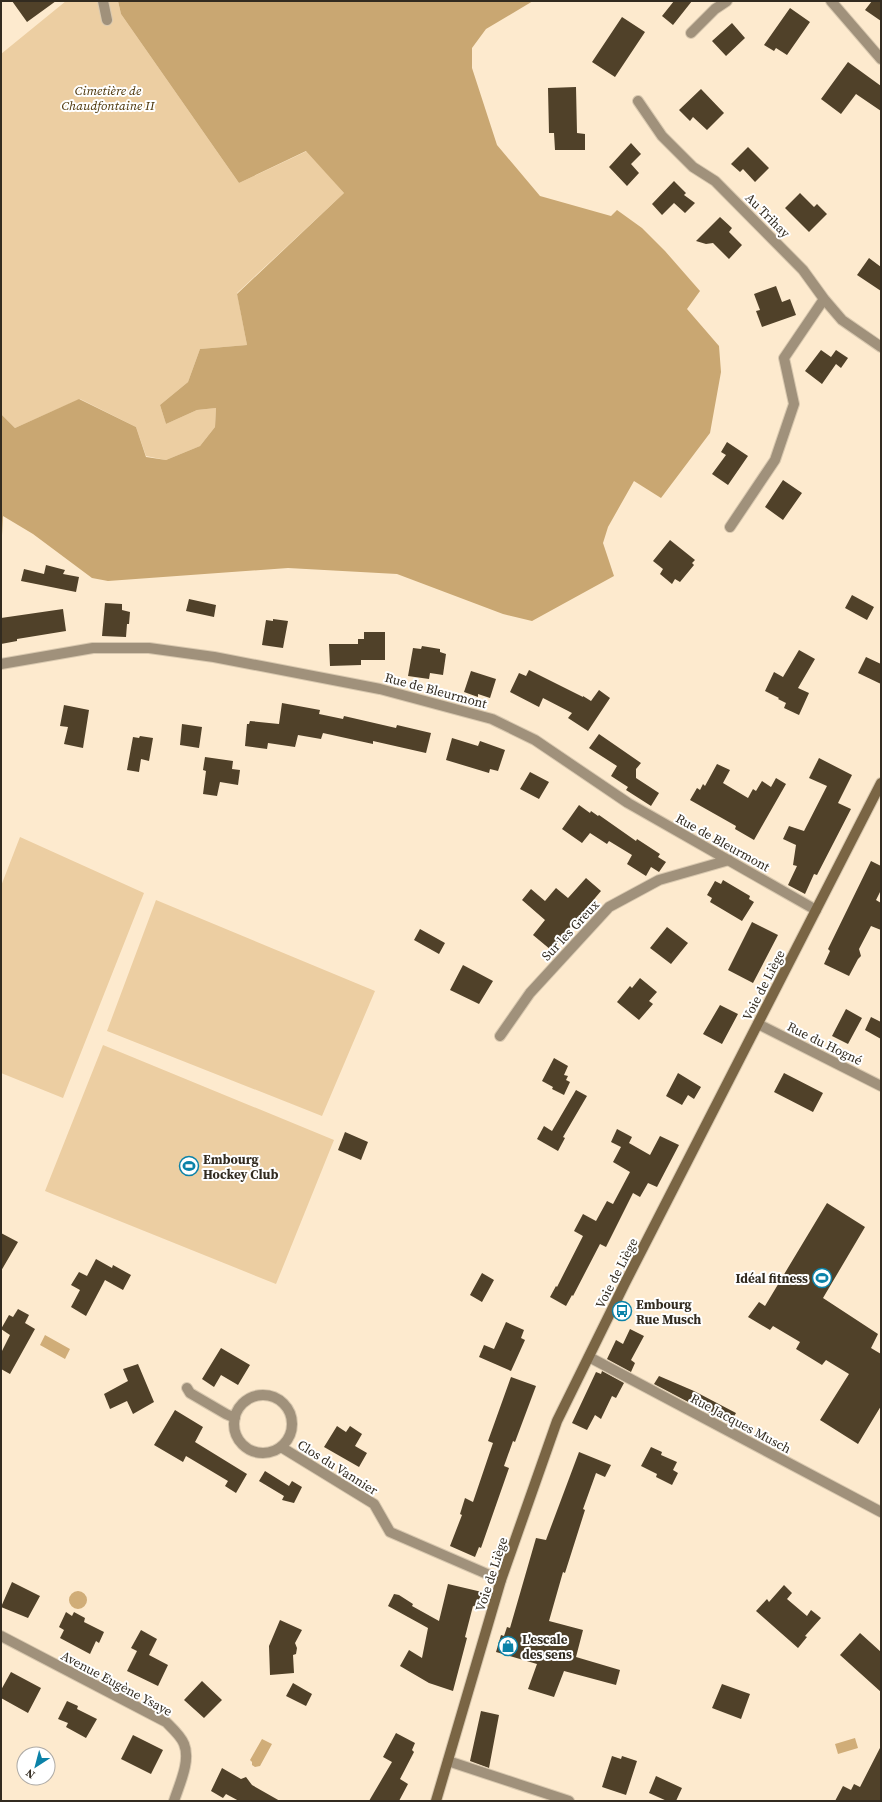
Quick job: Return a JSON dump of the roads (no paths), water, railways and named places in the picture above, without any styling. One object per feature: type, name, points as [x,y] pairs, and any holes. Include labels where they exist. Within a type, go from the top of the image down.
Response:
[{"type":"street","points":[[103,1],[107,20]]},
{"type":"street","points":[[691,33],[715,9],[727,1]]},
{"type":"street","points":[[831,1],[881,59]]},
{"type":"street","name":"Au Trihay","points":[[638,101],[662,136],[693,167],[715,181],[786,252],[803,270],[824,300],[842,320],[881,347]]},
{"type":"street","points":[[730,527],[775,460],[794,404],[784,358],[824,300]]},
{"type":"street","name":"Rue de Bleurmont","points":[[1,664],[93,648],[149,648],[214,657],[388,691],[492,719],[535,740],[628,803],[816,910]]},
{"type":"street","name":"Voie de Liège","points":[[436,1801],[501,1580],[557,1421],[625,1283],[881,783]]},
{"type":"street","name":"Sur les Greux","points":[[500,1036],[530,993],[609,906],[659,880],[729,860]]},
{"type":"street","name":"Rue du Hogné","points":[[758,1024],[881,1086]]},
{"type":"street","name":"Rue Jacques Musch","points":[[589,1357],[881,1512]]},
{"type":"street","points":[[187,1388],[190,1393],[235,1418]]},
{"type":"street","name":"Clos du Vannier","points":[[258,1396],[272,1397],[286,1407],[291,1416],[292,1423],[290,1433],[281,1447],[267,1453],[261,1453],[248,1448],[238,1438],[235,1432],[235,1418],[243,1404],[249,1399],[258,1396]]},
{"type":"street","name":"Clos du Vannier","points":[[281,1447],[374,1504],[390,1532],[501,1580]]},
{"type":"street","name":"Avenue Eugène Ysaye","points":[[1,1636],[166,1722],[184,1744],[186,1754],[185,1764],[174,1801]]},
{"type":"street","points":[[448,1761],[569,1801]]},
{"type":"place","name":"Embourg Hockey Club","points":[[189,1166]]},
{"type":"place","name":"Idéal fitness","points":[[822,1278]]},
{"type":"place","name":"Embourg Rue Musch","points":[[622,1311]]},
{"type":"place","name":"L'escale des sens","points":[[508,1646]]},
{"type":"park label","name":"Cimetière de Chaudfontaine II","points":[[108,98]]}]
